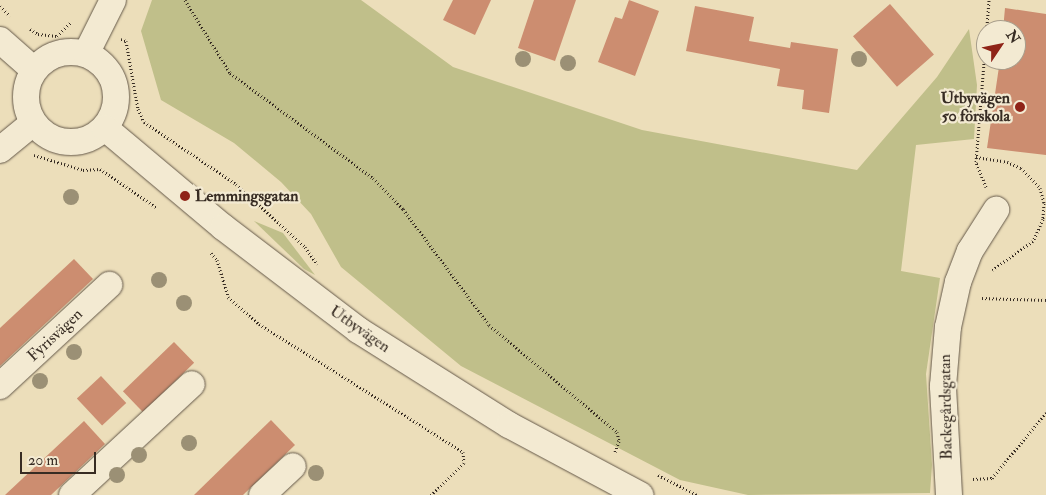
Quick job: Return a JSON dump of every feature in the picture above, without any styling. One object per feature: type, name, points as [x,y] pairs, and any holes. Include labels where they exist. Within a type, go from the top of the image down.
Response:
[{"type":"street","points":[[86,54],[96,30],[113,0]]},
{"type":"street","points":[[0,40],[34,70]]},
{"type":"street","points":[[62,53],[86,54],[103,66],[115,90],[116,103],[105,128],[82,142],[68,143],[16,137],[27,110],[26,95],[34,70],[48,58],[62,53]]},
{"type":"street","name":"Utbyvägen","points":[[105,128],[222,227],[358,330],[509,426],[640,495]]},
{"type":"street","name":"Backegårdsgatan","points":[[957,487],[943,386],[948,327],[958,282],[970,251],[996,210]]},
{"type":"street","name":"Fyrisvägen","points":[[0,386],[109,285]]},
{"type":"street","points":[[72,495],[192,384]]},
{"type":"street","points":[[262,495],[293,466]]},
{"type":"path","points":[[185,0],[207,40],[230,73],[373,178],[403,210],[488,325],[617,432],[619,441],[615,452]]},
{"type":"path","points":[[989,0],[976,158],[996,210]]},
{"type":"path","points":[[0,6],[17,20]]},
{"type":"path","points":[[25,26],[48,36],[57,36],[73,20],[126,41],[138,108],[144,122],[236,184],[304,247],[321,270]]},
{"type":"path","points":[[16,137],[30,154],[83,170],[100,169],[164,214]]},
{"type":"path","points":[[976,158],[1007,162],[1021,168],[1040,188],[1044,203],[1043,219],[1033,241],[988,274]]},
{"type":"path","points":[[204,247],[217,260],[228,297],[259,324],[463,452],[464,463],[431,495]]},
{"type":"path","points":[[974,297],[1046,300]]},
{"type":"path","points":[[957,487],[992,478],[1046,413]]},
{"type":"shaded area","points":[[152,0],[361,0],[453,67],[642,130],[857,170],[937,77],[969,29],[977,85],[974,139],[916,145],[901,271],[940,278],[926,374],[932,465],[930,493],[748,495],[680,480],[461,366],[341,267],[311,214],[281,182],[234,143],[161,100],[141,31]]},
{"type":"shaded area","points":[[254,221],[283,233],[315,275],[304,269]]},
{"type":"building","points":[[453,0],[491,0],[475,35],[443,20]]},
{"type":"building","points":[[534,0],[576,0],[555,61],[518,48]]},
{"type":"building","points":[[629,0],[659,11],[635,76],[598,62],[615,17],[622,19]]},
{"type":"building","points":[[890,4],[934,55],[897,87],[853,36]]},
{"type":"building","points":[[695,6],[754,17],[749,41],[790,48],[791,42],[838,49],[829,113],[802,109],[804,90],[777,86],[780,69],[686,51]]},
{"type":"building","name":"Utbyvägen 50 förskola","points":[[1005,8],[1046,14],[1046,155],[987,148],[999,70],[1026,70],[1026,20],[1004,20]]},
{"type":"building","points":[[74,259],[93,279],[0,366],[0,328]]},
{"type":"building","points":[[174,342],[194,363],[143,412],[123,391]]},
{"type":"building","points":[[101,376],[126,403],[102,426],[77,399]]},
{"type":"building","points":[[271,420],[295,445],[243,495],[194,495]]},
{"type":"building","points":[[84,421],[105,444],[51,495],[5,495]]},
{"type":"place","name":"Utbyvägen 50 förskola","points":[[1020,107]]},
{"type":"place","name":"Lemmingsgatan","points":[[185,196]]}]
